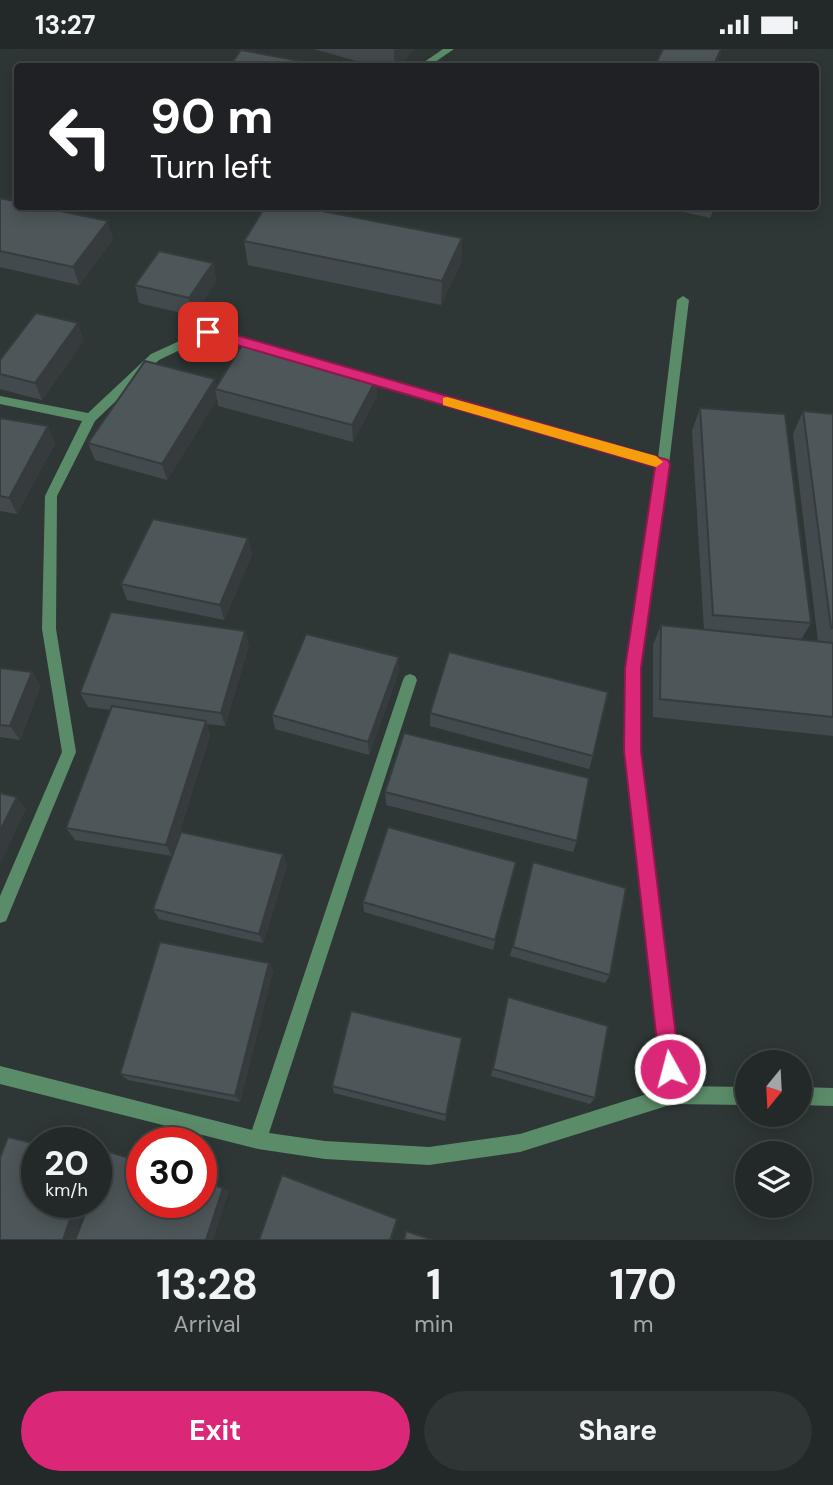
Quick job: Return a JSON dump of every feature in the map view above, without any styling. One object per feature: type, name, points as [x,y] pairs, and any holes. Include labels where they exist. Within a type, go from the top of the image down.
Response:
[{"type":"street","points":[[427,63],[449,49]]},
{"type":"street","points":[[673,1095],[632,751],[633,668],[663,464],[683,300]]},
{"type":"street","points":[[0,915],[69,752],[48,629],[51,496],[90,418],[155,357],[208,332],[327,367]]},
{"type":"street","points":[[354,374],[663,464]]},
{"type":"street","points":[[0,400],[90,418]]},
{"type":"street","points":[[258,1140],[410,680]]},
{"type":"street","points":[[0,1075],[258,1140],[325,1150],[429,1156],[520,1143],[673,1095],[735,1096]]},
{"type":"street","points":[[812,1096],[833,1097]]},
{"type":"building","points":[[663,49],[721,49],[715,63],[656,63]]},
{"type":"building","points":[[241,50],[311,63],[232,63]]},
{"type":"building","points":[[0,198],[14,201],[14,210],[55,210],[108,221],[73,267],[0,251]]},
{"type":"building","points":[[263,210],[317,210],[462,238],[442,281],[244,241]]},
{"type":"building","points":[[159,251],[213,263],[189,298],[135,285]]},
{"type":"building","points":[[36,313],[78,323],[35,383],[0,374],[0,360]]},
{"type":"building","points":[[243,344],[377,378],[352,425],[215,389]]},
{"type":"building","points":[[145,361],[215,379],[162,464],[88,443]]},
{"type":"building","points":[[700,408],[785,414],[811,623],[713,615]]},
{"type":"building","points":[[803,411],[833,414],[833,628],[831,628]]},
{"type":"building","points":[[0,418],[48,426],[9,498],[0,496]]},
{"type":"building","points":[[153,519],[248,538],[220,605],[121,584]]},
{"type":"building","points":[[111,612],[245,631],[221,713],[80,693]]},
{"type":"building","points":[[661,625],[833,643],[833,717],[660,699]]},
{"type":"building","points":[[306,634],[399,657],[368,742],[272,715]]},
{"type":"building","points":[[449,652],[608,692],[593,756],[430,713]]},
{"type":"building","points":[[0,668],[32,672],[10,726],[0,725]]},
{"type":"building","points":[[112,706],[206,721],[166,845],[66,828]]},
{"type":"building","points":[[404,733],[589,778],[577,841],[385,792]]},
{"type":"building","points":[[0,793],[17,797],[0,831]]},
{"type":"building","points":[[388,827],[516,862],[495,940],[363,902]]},
{"type":"building","points":[[181,832],[283,854],[259,934],[153,909]]},
{"type":"building","points":[[533,862],[626,888],[610,975],[513,947]]},
{"type":"building","points":[[160,942],[269,963],[235,1096],[120,1074]]},
{"type":"building","points":[[508,997],[608,1026],[595,1098],[493,1069]]},
{"type":"building","points":[[351,1011],[462,1038],[446,1115],[332,1086]]},
{"type":"building","points":[[8,1137],[21,1140],[21,1218],[71,1218],[63,1240],[0,1240],[0,1158]]},
{"type":"building","points":[[112,1153],[126,1157],[126,1218],[213,1218],[206,1240],[75,1240],[84,1218],[112,1218]]},
{"type":"building","points":[[282,1175],[397,1219],[390,1240],[259,1240]]},
{"type":"building","points":[[217,1186],[223,1188],[217,1206]]},
{"type":"building","points":[[406,1231],[433,1240],[404,1240]]},
{"type":"slow traffic","points":[[447,402],[656,462]]},
{"type":"route","points":[[208,332],[663,464],[633,668],[632,751],[670,1069]]}]
